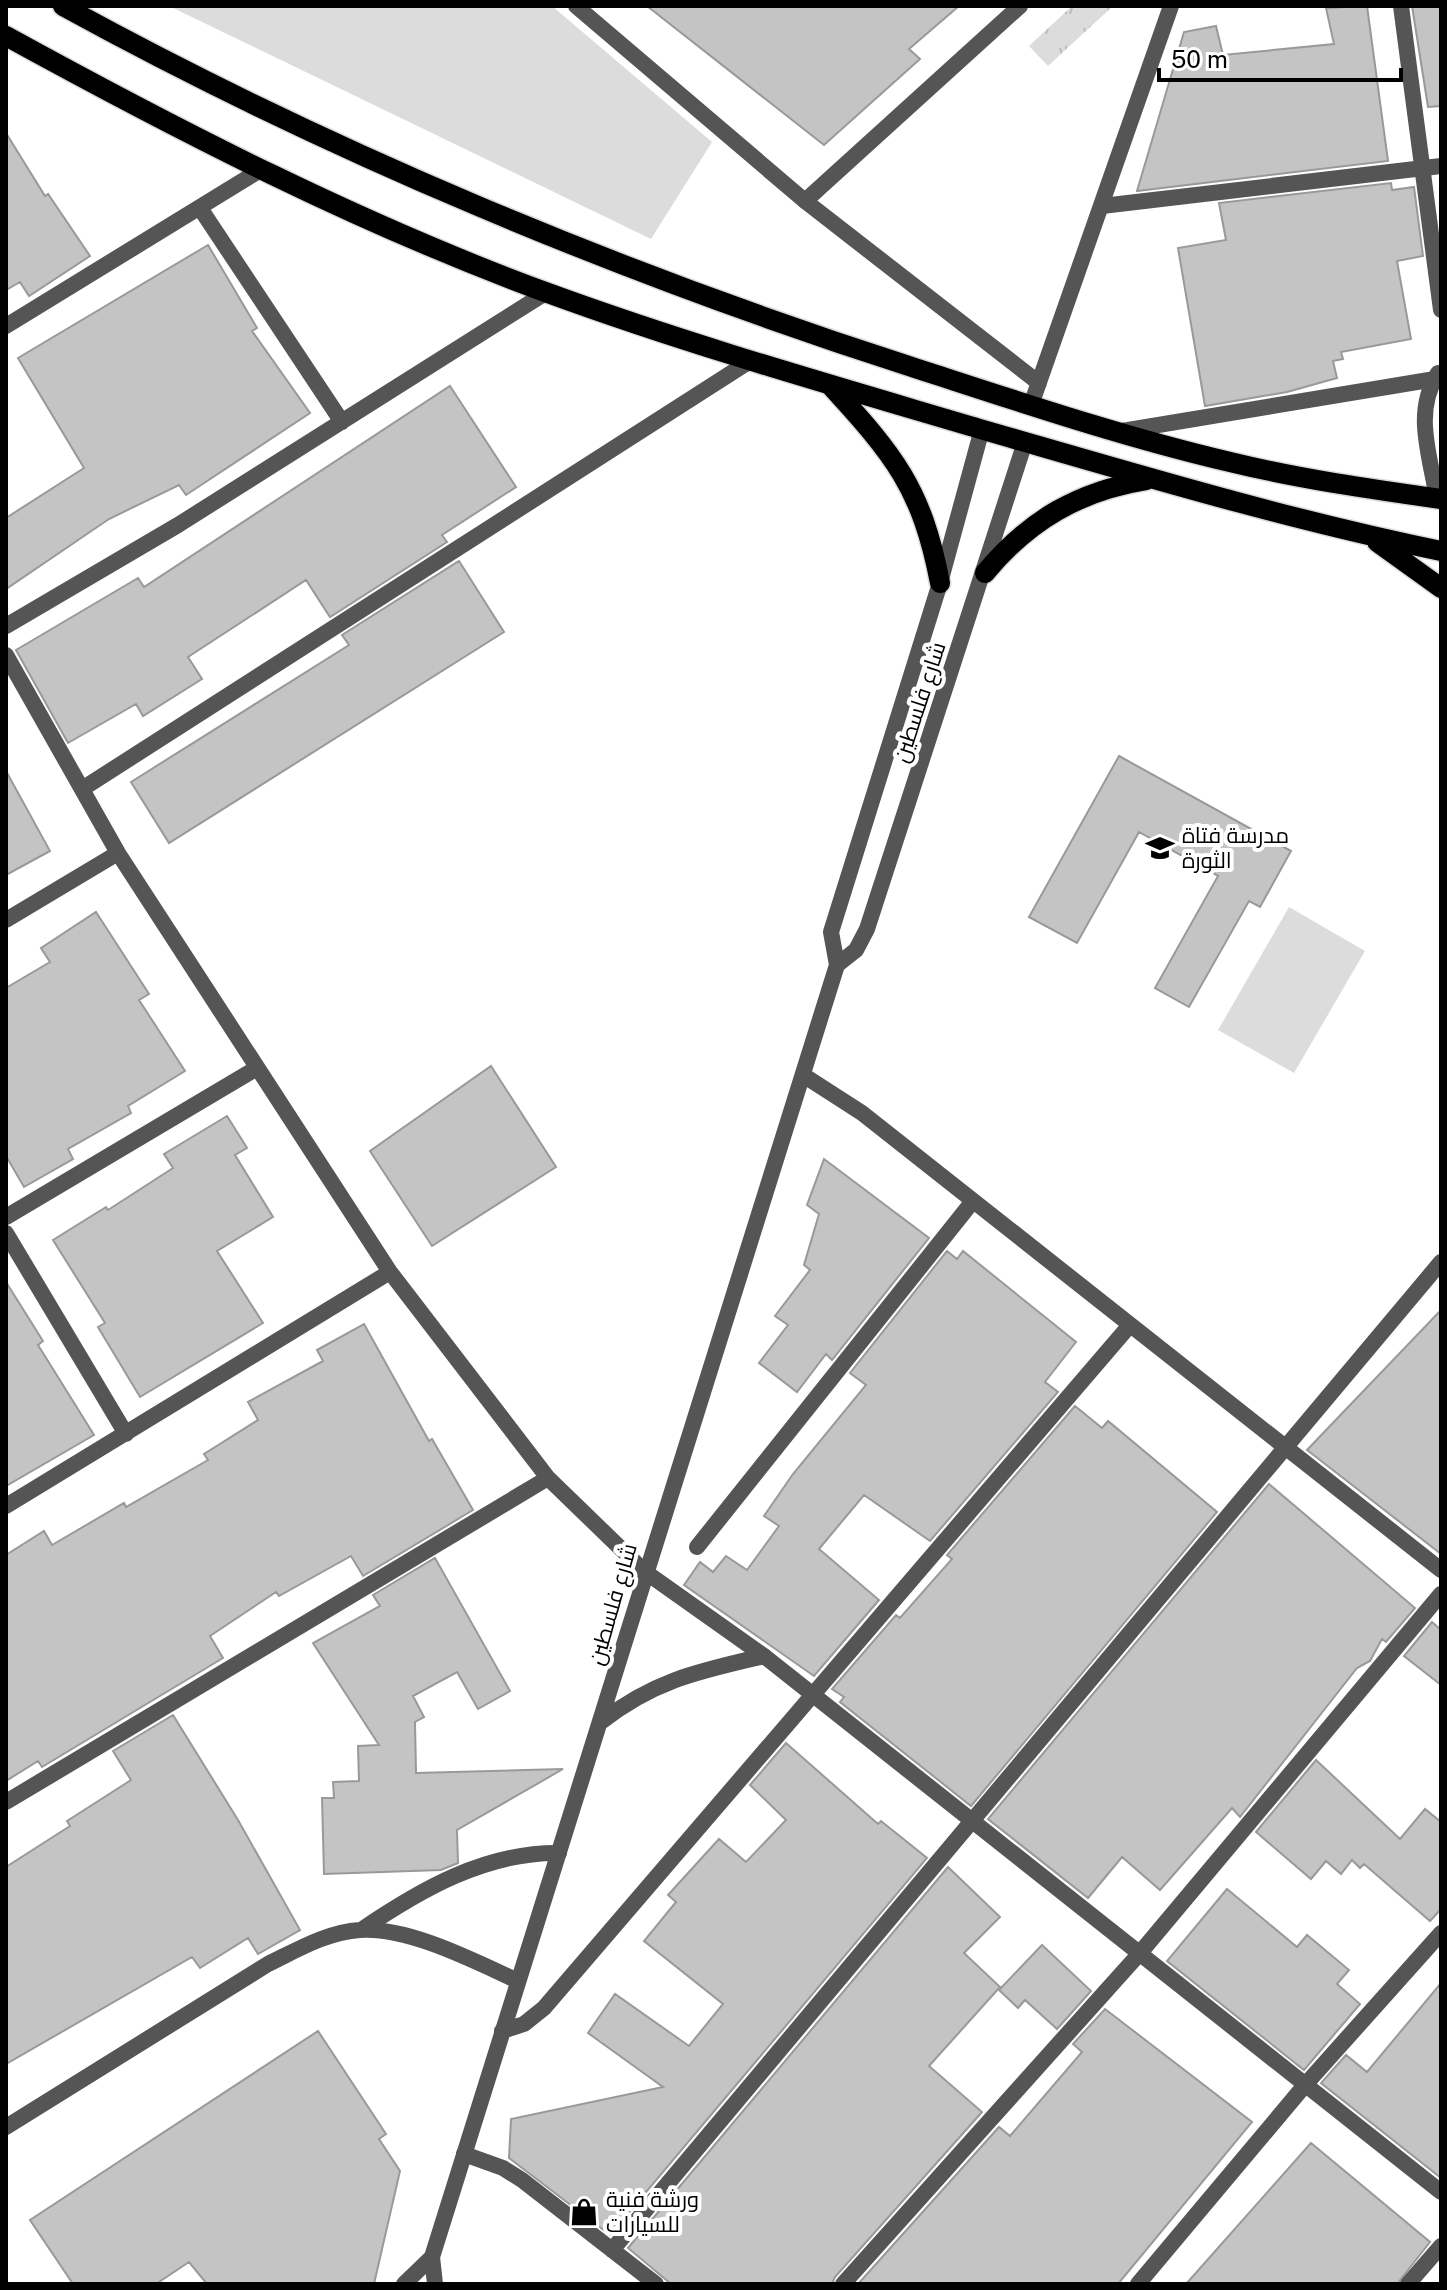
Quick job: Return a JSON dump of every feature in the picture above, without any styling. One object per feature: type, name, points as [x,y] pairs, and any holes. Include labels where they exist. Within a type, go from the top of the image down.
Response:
[{"type":"main road","points":[[63,6],[315,132],[565,241],[802,331],[1031,405],[1241,465],[1326,483],[1439,499]]},
{"type":"main road","points":[[6,37],[262,169],[403,234],[547,292],[750,361],[1025,442],[1153,479],[1367,535],[1441,551]]},
{"type":"main road","points":[[830,385],[869,427],[916,496],[930,534],[940,583]]},
{"type":"main road","points":[[985,573],[1006,547],[1059,508],[1088,494],[1153,479]]},
{"type":"main road","points":[[1367,535],[1441,588]]},
{"type":"street","points":[[576,6],[805,201],[1039,383]]},
{"type":"street","points":[[805,201],[1020,6]]},
{"type":"street","points":[[1031,405],[1171,6]]},
{"type":"street","points":[[1401,6],[1432,167],[1441,310]]},
{"type":"street","points":[[1102,206],[1432,167]]},
{"type":"street","points":[[6,326],[262,169]]},
{"type":"street","points":[[200,208],[342,422]]},
{"type":"street","points":[[6,626],[178,525],[547,292]]},
{"type":"street","points":[[82,789],[750,361]]},
{"type":"street","points":[[1122,431],[1439,375]]},
{"type":"street","points":[[1439,375],[1423,409],[1439,499]]},
{"type":"street","name":"شارع فلسطين","points":[[435,2284],[432,2257],[601,1722],[644,1571],[837,965],[831,932],[940,583],[982,429]]},
{"type":"street","name":"شارع فلسطين","points":[[837,965],[856,950],[867,929],[1025,442]]},
{"type":"street","points":[[6,655],[118,853],[390,1272],[548,1478],[644,1571],[764,1656],[1441,2192]]},
{"type":"street","points":[[6,920],[118,853]]},
{"type":"street","points":[[6,1217],[257,1068]]},
{"type":"street","points":[[803,1075],[862,1113],[1441,1570]]},
{"type":"street","points":[[697,1547],[973,1201]]},
{"type":"street","points":[[6,1233],[126,1434]]},
{"type":"street","points":[[612,2250],[1441,1262]]},
{"type":"street","points":[[6,1506],[390,1272]]},
{"type":"street","points":[[502,2031],[524,2024],[544,2008],[1130,1325]]},
{"type":"street","points":[[6,1802],[548,1478]]},
{"type":"street","points":[[843,2284],[1140,1953],[1441,1594]]},
{"type":"street","points":[[601,1722],[627,1702],[670,1679],[764,1656]]},
{"type":"street","points":[[6,2127],[268,1964],[312,1942],[361,1930],[425,1890],[480,1865],[528,1852],[559,1853]]},
{"type":"street","points":[[361,1930],[437,1946],[518,1981]]},
{"type":"street","points":[[1138,2284],[1305,2085],[1441,1933]]},
{"type":"street","points":[[464,2154],[503,2168],[522,2180],[656,2284]]},
{"type":"street","points":[[1408,2284],[1441,2246]]},
{"type":"street","name":"شارع فلسطين","points":[[404,2284],[432,2257]]},
{"type":"green space","points":[[169,6],[552,6],[712,142],[651,239]]},
{"type":"green space","points":[[1072,6],[1113,6],[1048,66],[1029,46]]},
{"type":"green space","points":[[1289,907],[1365,951],[1294,1073],[1218,1030]]},
{"type":"building","points":[[647,6],[959,6],[909,49],[920,59],[824,145]]},
{"type":"building","points":[[1367,6],[1388,161],[1137,191],[1184,32],[1216,26],[1223,55],[1334,44],[1326,8]]},
{"type":"building","points":[[1412,6],[1441,6],[1441,106],[1428,107]]},
{"type":"building","points":[[6,133],[45,196],[48,194],[90,256],[29,296],[20,282],[6,290]]},
{"type":"building","points":[[1391,183],[1392,190],[1414,187],[1423,256],[1397,261],[1411,339],[1341,352],[1343,359],[1333,361],[1337,378],[1287,392],[1205,406],[1178,248],[1226,240],[1219,203]]},
{"type":"building","points":[[208,245],[257,328],[252,331],[310,413],[186,495],[179,485],[109,519],[6,589],[6,518],[84,468],[18,358]]},
{"type":"building","points":[[450,386],[516,487],[442,535],[447,542],[330,617],[306,580],[188,657],[202,679],[143,716],[136,704],[68,743],[16,650],[138,578],[144,587]]},
{"type":"building","points":[[459,561],[504,632],[169,843],[131,782],[349,645],[342,635]]},
{"type":"building","points":[[1119,756],[1291,851],[1260,907],[1249,901],[1189,1007],[1155,988],[1218,876],[1139,832],[1077,943],[1029,917]]},
{"type":"building","points":[[6,771],[50,851],[6,875]]},
{"type":"building","points":[[96,912],[149,994],[139,1000],[185,1071],[128,1106],[131,1113],[68,1149],[73,1159],[24,1187],[6,1156],[6,988],[50,962],[41,948]]},
{"type":"building","points":[[491,1066],[556,1167],[432,1246],[370,1151]]},
{"type":"building","points":[[227,1116],[247,1148],[235,1155],[273,1217],[217,1251],[263,1323],[140,1397],[98,1327],[105,1323],[53,1240],[106,1207],[108,1210],[173,1168],[164,1154]]},
{"type":"building","points":[[824,1159],[929,1238],[832,1360],[826,1354],[797,1392],[759,1363],[788,1325],[775,1316],[810,1270],[804,1265],[819,1214],[807,1205]]},
{"type":"building","points":[[947,1251],[957,1259],[963,1251],[1076,1342],[1045,1382],[1058,1392],[930,1541],[864,1495],[819,1549],[879,1600],[814,1676],[684,1585],[700,1562],[713,1572],[726,1556],[747,1570],[779,1526],[764,1516],[793,1474],[866,1385],[850,1373]]},
{"type":"building","points":[[6,1282],[43,1341],[38,1345],[94,1435],[6,1486]]},
{"type":"building","points":[[1441,1310],[1441,1554],[1307,1450]]},
{"type":"building","points":[[364,1324],[429,1441],[432,1439],[473,1510],[363,1576],[351,1556],[279,1596],[276,1592],[210,1636],[223,1658],[42,1767],[38,1761],[6,1781],[6,1555],[44,1531],[52,1545],[124,1503],[126,1507],[208,1460],[204,1454],[258,1420],[248,1402],[323,1361],[317,1350]]},
{"type":"building","points":[[1075,1406],[1102,1428],[1108,1421],[1217,1512],[971,1806],[840,1702],[844,1697],[832,1689],[896,1615],[900,1618],[952,1559],[947,1555]]},
{"type":"building","points":[[1269,1484],[1415,1608],[1386,1642],[1382,1639],[1370,1661],[1357,1668],[1240,1817],[1232,1808],[1160,1890],[1122,1857],[1088,1898],[988,1819]]},
{"type":"building","points":[[435,1558],[510,1691],[478,1709],[457,1672],[413,1696],[424,1717],[415,1722],[416,1773],[563,1769],[457,1830],[458,1863],[441,1870],[324,1874],[322,1798],[334,1798],[333,1782],[359,1781],[358,1746],[379,1745],[313,1643],[380,1606],[373,1595]]},
{"type":"building","points":[[1432,1622],[1441,1630],[1441,1685],[1404,1656]]},
{"type":"building","points":[[173,1715],[238,1820],[300,1930],[258,1954],[248,1938],[200,1968],[192,1957],[6,2064],[6,1867],[70,1826],[67,1821],[131,1780],[113,1751]]},
{"type":"building","points":[[786,1743],[878,1824],[881,1821],[927,1858],[610,2235],[509,2158],[511,2119],[663,2087],[588,2033],[615,1994],[689,2046],[723,2004],[644,1941],[676,1902],[668,1895],[719,1839],[746,1862],[786,1820],[750,1785]]},
{"type":"building","points":[[1316,1760],[1400,1839],[1425,1809],[1441,1822],[1441,1909],[1430,1921],[1364,1864],[1360,1868],[1352,1860],[1341,1874],[1326,1861],[1311,1879],[1256,1832]]},
{"type":"building","points":[[948,1867],[1000,1917],[964,1953],[1000,1987],[929,2066],[982,2112],[832,2284],[671,2284],[628,2248]]},
{"type":"building","points":[[1227,1889],[1297,1947],[1307,1935],[1349,1970],[1337,1984],[1360,2004],[1304,2070],[1167,1961]]},
{"type":"building","points":[[1042,1945],[1091,1991],[1057,2029],[1025,2000],[1018,2008],[999,1990]]},
{"type":"building","points":[[1441,1983],[1441,2178],[1321,2083],[1346,2055],[1367,2072]]},
{"type":"building","points":[[1105,2009],[1252,2122],[1118,2284],[858,2284],[999,2127],[1010,2136],[1082,2052],[1073,2044]]},
{"type":"building","points":[[318,2031],[386,2134],[379,2139],[400,2171],[374,2284],[207,2284],[189,2262],[156,2284],[73,2284],[30,2220]]},
{"type":"building","points":[[1311,2143],[1430,2242],[1397,2284],[1186,2284]]},
{"type":"place","name":"مدرسة فتاة الثورة","points":[[1160,848]]},
{"type":"place","name":"ورشة فنية للسيارات","points":[[584,2212]]}]
